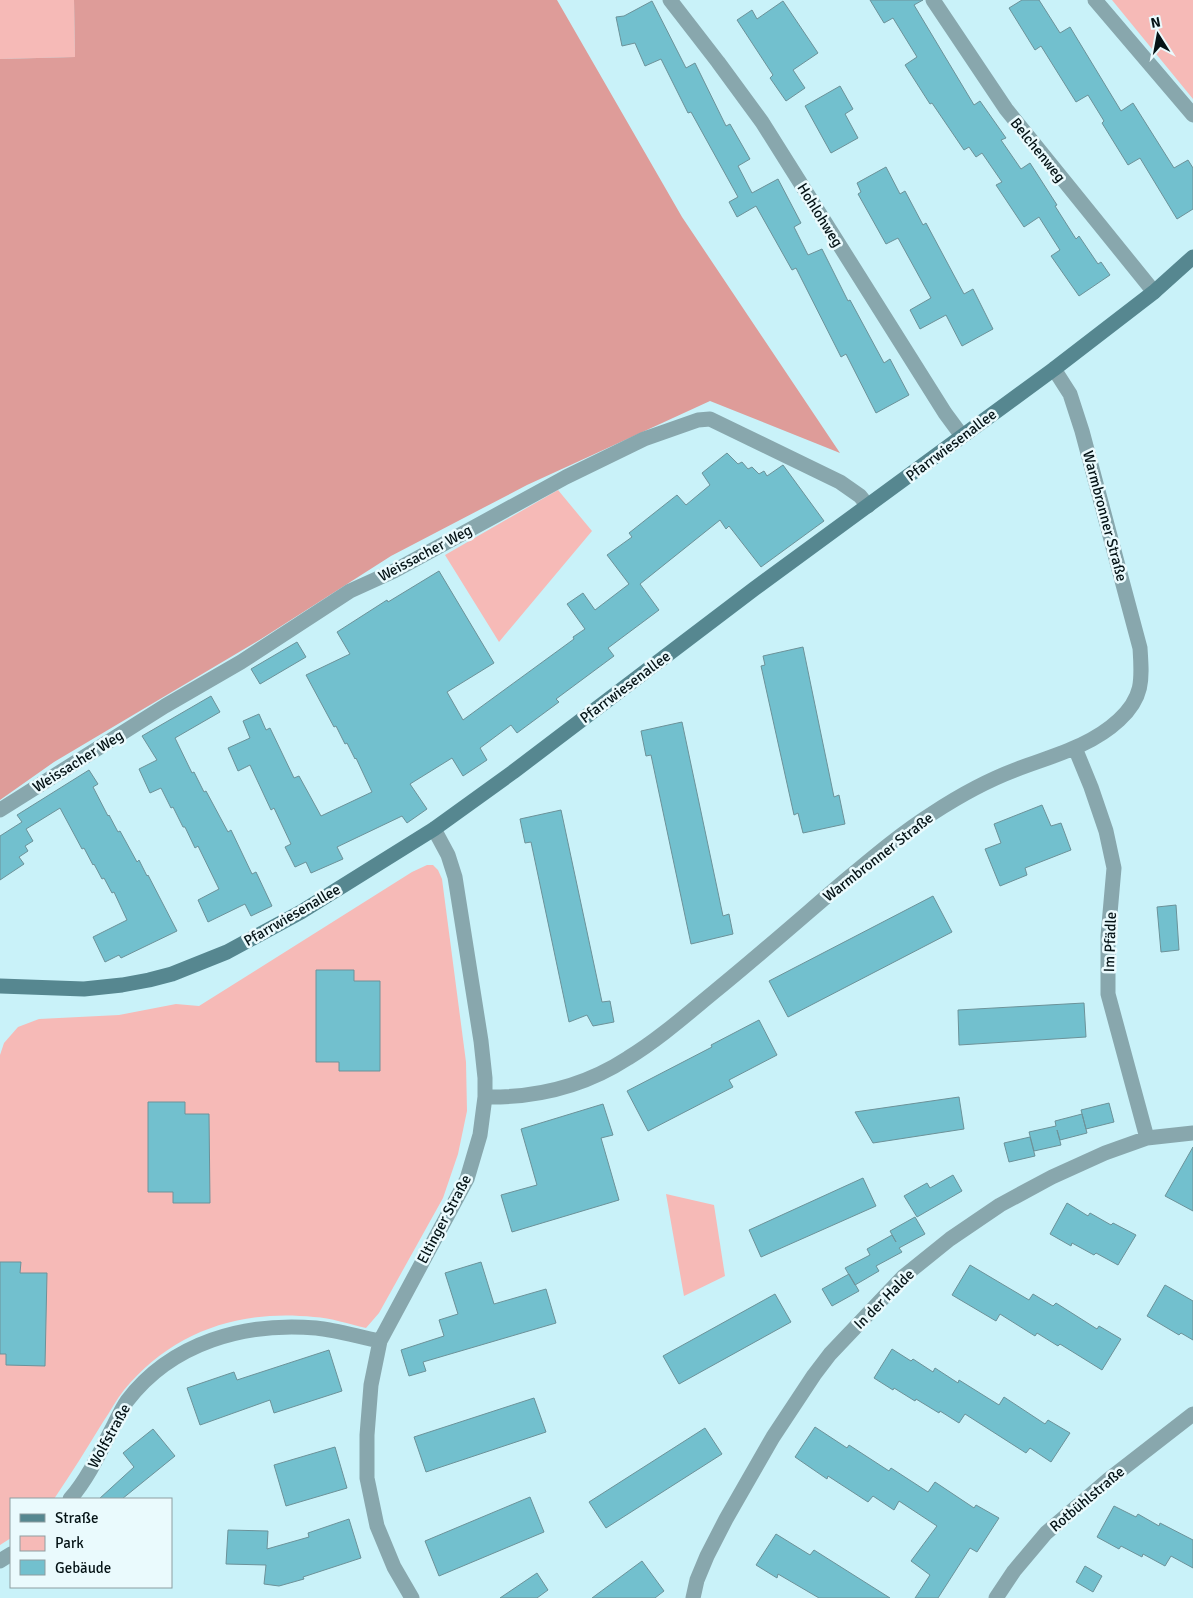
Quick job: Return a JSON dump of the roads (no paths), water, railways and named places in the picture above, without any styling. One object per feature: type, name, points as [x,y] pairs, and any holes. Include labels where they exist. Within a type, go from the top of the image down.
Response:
[{"type":"main road","name":"Pfarrwiesenallee","points":[[0,986],[84,989],[122,985],[172,974],[227,952],[301,912],[434,829],[513,772],[754,589],[1054,369],[1154,292],[1193,257]]},
{"type":"street","name":"Hohlohweg","points":[[670,0],[762,122],[945,413],[962,436]]},
{"type":"street","name":"Belchenweg","points":[[933,0],[1006,109],[1154,292]]},
{"type":"street","points":[[1096,1],[1193,115]]},
{"type":"street","name":"Warmbronner Straße","points":[[485,1097],[534,1095],[600,1074],[627,1060],[651,1043],[750,963],[911,827],[974,788],[1014,770],[1074,748],[1100,735],[1120,719],[1138,695],[1142,679],[1140,648],[1082,431],[1070,394],[1054,369]]},
{"type":"street","name":"Weissacher Weg","points":[[0,810],[165,706],[241,662],[350,591],[394,571],[566,477],[669,429],[710,418],[840,482],[860,496],[868,506]]},
{"type":"street","name":"Im Pfädle","points":[[1074,748],[1091,786],[1106,831],[1114,868],[1108,936],[1108,994],[1147,1138]]},
{"type":"street","name":"Eltinger Straße","points":[[412,1598],[394,1567],[379,1531],[367,1478],[367,1435],[371,1386],[380,1341],[468,1179],[480,1135],[485,1097],[481,1041],[455,877],[448,855],[434,829]]},
{"type":"street","name":"In der Halde","points":[[693,1598],[697,1580],[707,1556],[773,1437],[830,1354],[904,1276],[950,1239],[1000,1205],[1052,1177],[1147,1138],[1193,1132]]},
{"type":"street","name":"Wolfstraße","points":[[71,1498],[83,1484],[126,1402],[145,1381],[169,1362],[201,1343],[237,1332],[282,1327],[318,1328],[380,1341]]},
{"type":"street","name":"Rotbühlstraße","points":[[996,1598],[1014,1571],[1046,1533],[1108,1480],[1193,1414]]}]
